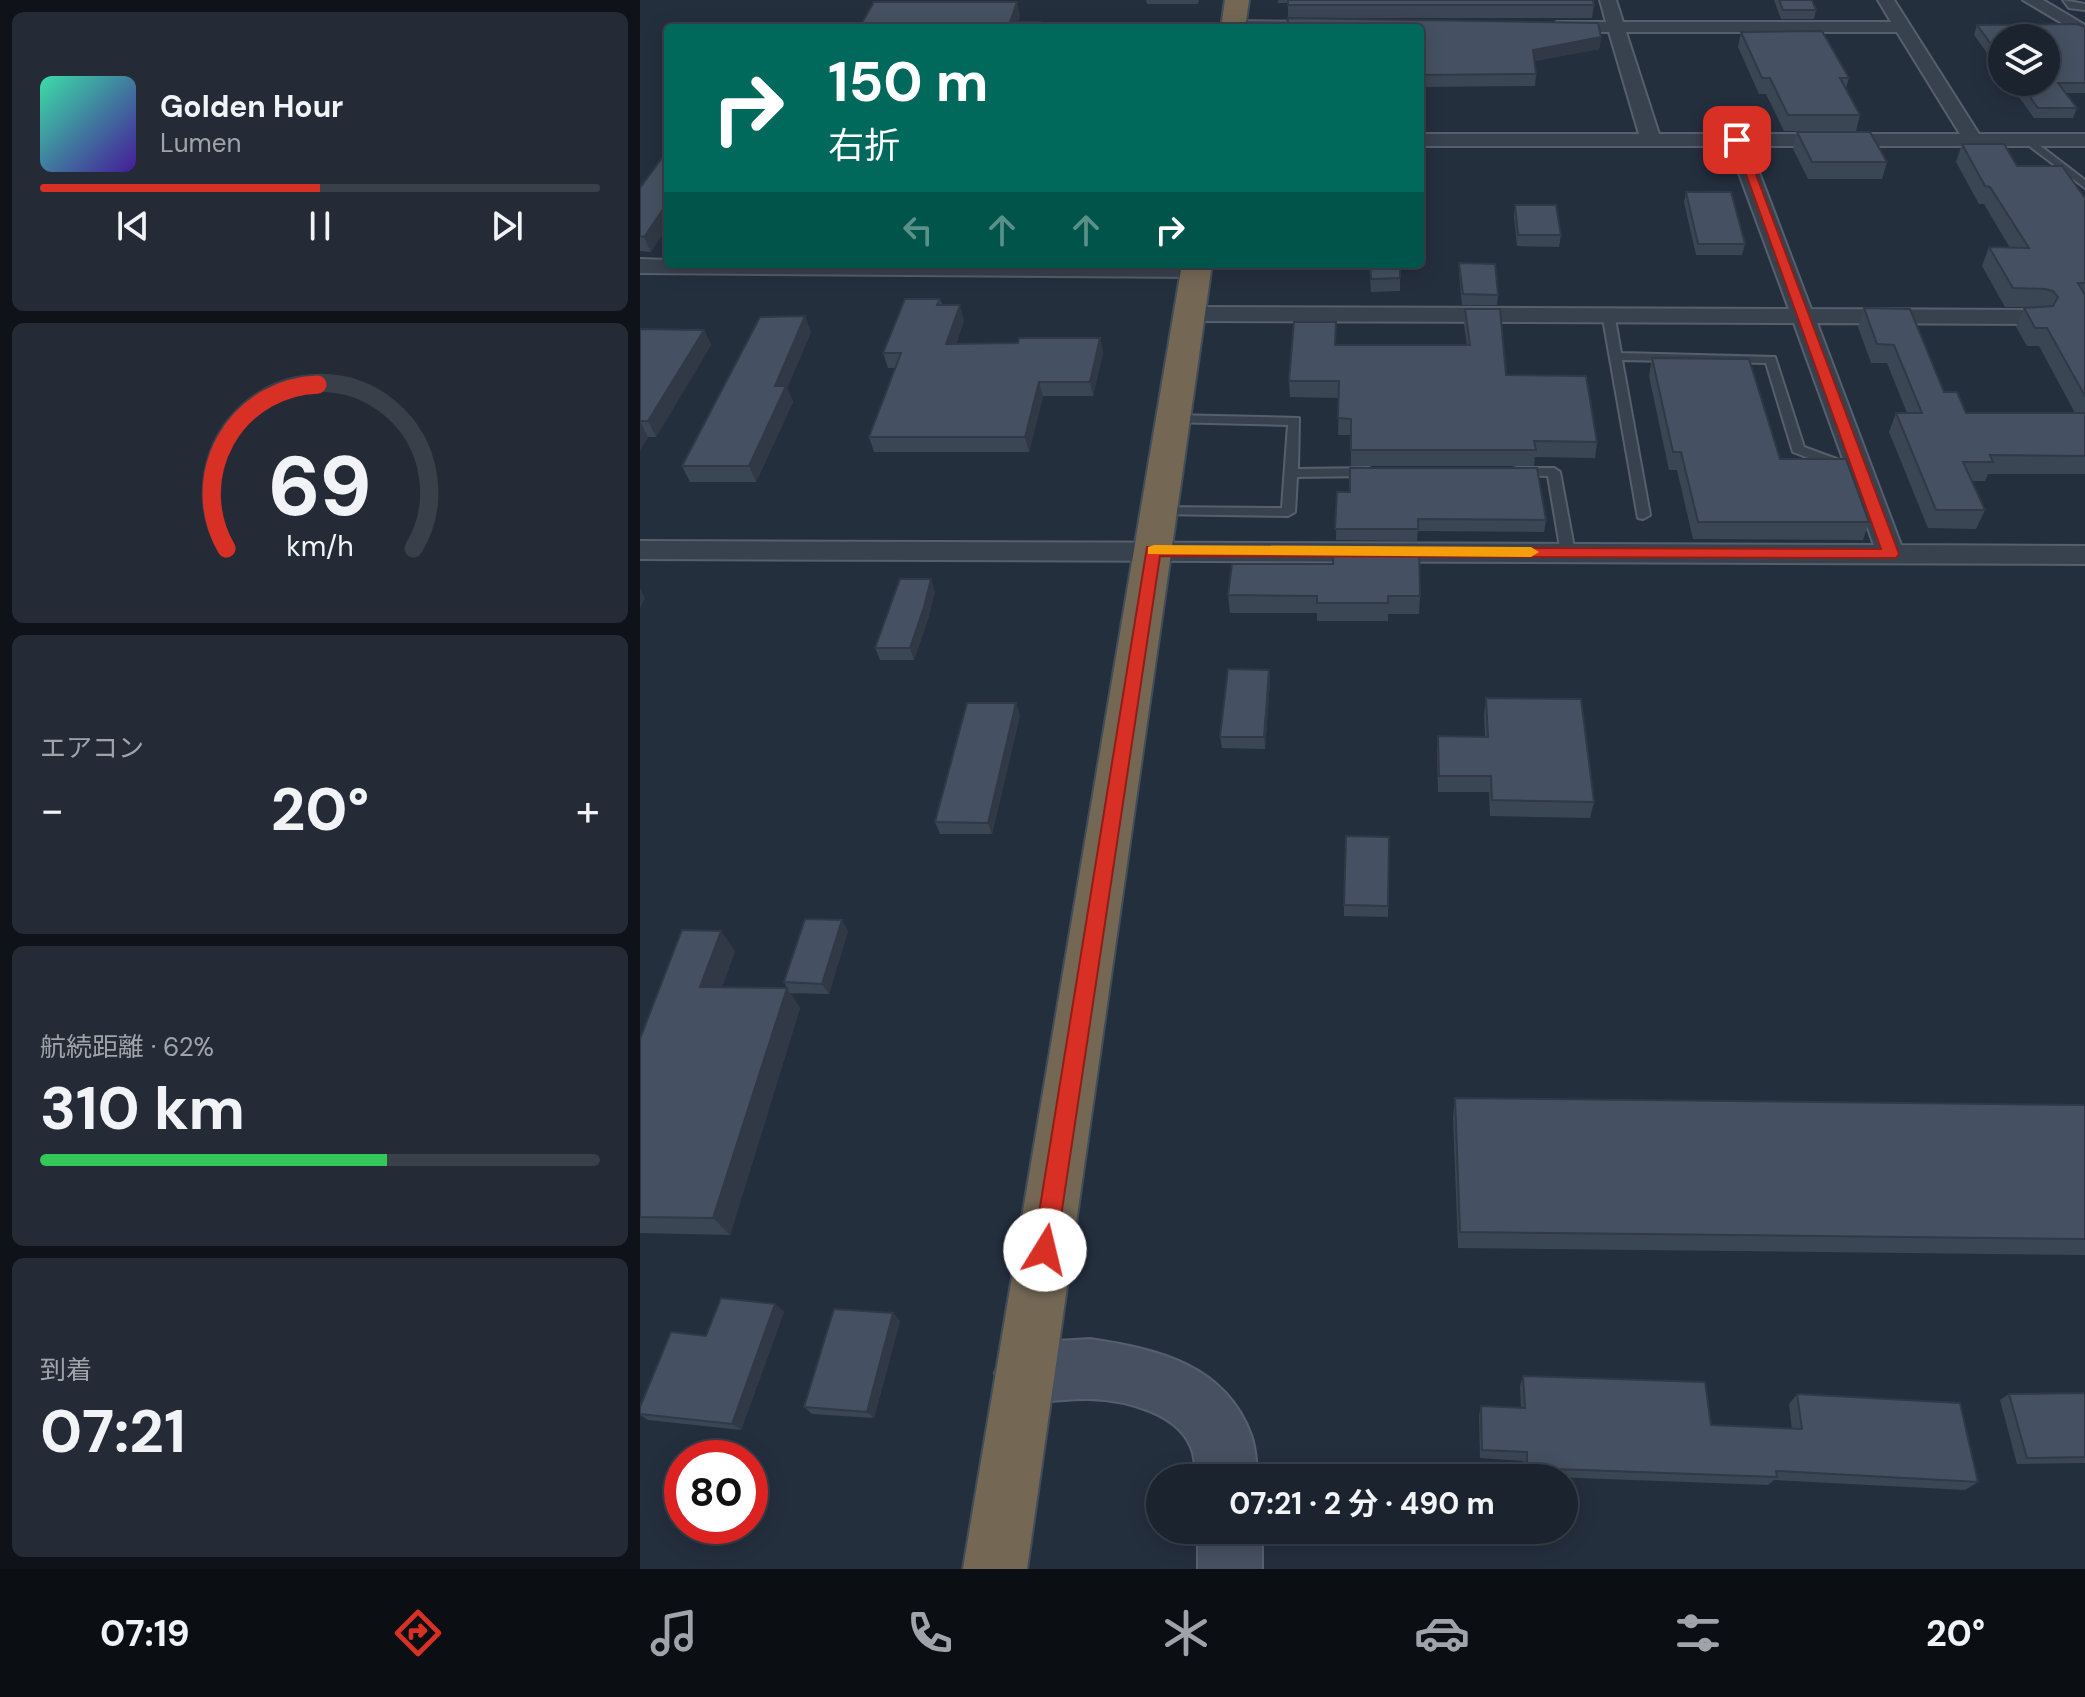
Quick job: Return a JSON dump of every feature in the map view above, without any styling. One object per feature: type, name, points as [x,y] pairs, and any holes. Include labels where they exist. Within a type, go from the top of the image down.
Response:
[{"type":"highway","points":[[1233,24],[1237,0]]},
{"type":"highway","points":[[995,1569],[1194,283]]},
{"type":"street","points":[[1608,0],[1651,141]]},
{"type":"street","points":[[1886,0],[1973,140]]},
{"type":"street","points":[[2031,0],[2085,32]]},
{"type":"street","points":[[1536,27],[1902,27]]},
{"type":"street","points":[[1424,140],[2085,140]]},
{"type":"street","points":[[1737,140],[1891,554]]},
{"type":"street","points":[[640,266],[664,266]]},
{"type":"street","points":[[881,268],[1194,283],[1608,313],[2036,317]]},
{"type":"street","points":[[640,550],[1156,531],[1568,553],[2085,555]]},
{"type":"street","points":[[1025,1373],[1090,1369],[1149,1378],[1194,1403],[1222,1439],[1225,1464]]},
{"type":"street","points":[[1230,1544],[1230,1569]]},
{"type":"lane","points":[[2067,0],[2072,6],[2085,7]]},
{"type":"lane","points":[[2027,140],[2085,185]]},
{"type":"lane","points":[[1608,313],[1643,515]]},
{"type":"lane","points":[[1615,356],[1771,360],[1798,449],[1816,458],[1859,466]]},
{"type":"lane","points":[[1156,531],[1288,512],[1295,421],[1172,419]]},
{"type":"lane","points":[[1291,473],[1384,472]]},
{"type":"lane","points":[[1507,472],[1554,472],[1568,553]]},
{"type":"building","points":[[1288,0],[1593,0],[1594,5],[1288,5]]},
{"type":"building","points":[[1779,0],[1812,0],[1816,10],[1783,10]]},
{"type":"building","points":[[874,2],[1017,2],[1010,22],[1040,22],[1039,24],[861,24]]},
{"type":"building","points":[[1288,18],[1598,23],[1601,37],[1533,50],[1536,74],[1424,75],[1424,24],[1287,24]]},
{"type":"building","points":[[2060,24],[2085,27],[2085,83],[2060,83]]},
{"type":"building","points":[[1977,25],[1988,25],[1988,40]]},
{"type":"building","points":[[1822,31],[1849,78],[1840,78],[1860,115],[1788,115],[1770,78],[1762,78],[1741,32]]},
{"type":"building","points":[[2060,86],[2077,108],[2038,108],[2029,96],[2060,96]]},
{"type":"building","points":[[1797,132],[1870,132],[1887,162],[1812,162]]},
{"type":"building","points":[[1962,144],[2004,144],[2017,166],[2062,166],[2085,198],[2085,283],[2078,283],[2085,295],[2085,396],[2047,328],[2035,328],[2024,308],[2053,306],[2058,297],[2053,291],[2045,289],[2013,288],[1989,247],[2029,248],[1990,187],[1985,186]]},
{"type":"building","points":[[664,155],[664,208],[644,237],[640,236],[640,188]]},
{"type":"building","points":[[1686,192],[1731,192],[1745,244],[1698,244]]},
{"type":"building","points":[[1515,205],[1556,205],[1561,235],[1518,235]]},
{"type":"building","points":[[1459,263],[1495,264],[1498,295],[1463,294]]},
{"type":"building","points":[[1370,268],[1400,268],[1400,278],[1371,279]]},
{"type":"building","points":[[905,299],[940,299],[937,305],[960,305],[946,344],[1018,343],[1019,338],[1100,338],[1090,382],[1039,382],[1025,437],[869,437],[901,353],[883,353]]},
{"type":"building","points":[[1864,308],[1910,309],[1944,392],[1957,392],[1966,413],[2085,413],[2085,456],[1990,455],[1993,462],[1963,462],[1985,510],[1936,510],[1896,413],[1922,413],[1894,345],[1877,344]]},
{"type":"building","points":[[1465,309],[1500,309],[1506,375],[1586,376],[1597,442],[1534,441],[1536,450],[1351,450],[1351,419],[1338,418],[1339,381],[1289,381],[1294,322],[1336,322],[1335,345],[1470,345]]},
{"type":"building","points":[[805,316],[775,386],[786,386],[749,466],[682,466],[760,317]]},
{"type":"building","points":[[640,329],[704,330],[648,421],[640,421]]},
{"type":"building","points":[[1652,358],[1749,359],[1780,459],[1846,459],[1869,522],[1698,522],[1681,452],[1673,452]]},
{"type":"building","points":[[1350,468],[1537,468],[1546,520],[1418,519],[1418,529],[1335,529],[1337,492],[1350,492]]},
{"type":"building","points":[[1334,547],[1419,547],[1420,596],[1388,596],[1388,603],[1317,603],[1317,596],[1228,595],[1232,564],[1333,564]]},
{"type":"building","points":[[900,579],[931,579],[910,648],[875,648]]},
{"type":"building","points":[[1228,669],[1269,670],[1264,737],[1220,737]]},
{"type":"building","points":[[1486,698],[1581,699],[1594,802],[1492,800],[1491,776],[1439,776],[1438,736],[1488,737]]},
{"type":"building","points":[[967,703],[1016,703],[988,823],[935,822]]},
{"type":"building","points":[[1346,836],[1389,837],[1388,906],[1344,905]]},
{"type":"building","points":[[805,919],[842,920],[822,984],[784,982]]},
{"type":"building","points":[[682,930],[721,931],[700,987],[787,988],[713,1218],[640,1217],[640,1039]]},
{"type":"building","points":[[1455,1098],[2085,1105],[2085,1239],[1460,1232]]},
{"type":"building","points":[[721,1298],[775,1304],[732,1424],[640,1414],[640,1407],[671,1332],[706,1336]]},
{"type":"building","points":[[834,1309],[893,1313],[867,1412],[804,1407]]},
{"type":"building","points":[[1523,1376],[1705,1382],[1711,1425],[1802,1429],[1797,1394],[1960,1403],[1978,1482],[1776,1471],[1777,1477],[1578,1470],[1578,1464],[1527,1464],[1527,1452],[1482,1450],[1481,1406],[1525,1408]]},
{"type":"building","points":[[2085,1393],[2085,1457],[2027,1458],[2009,1394]]},
{"type":"slow traffic","points":[[1154,551],[1531,552]]},
{"type":"route","points":[[1045,1250],[1153,551],[1891,554],[1737,140]]}]
